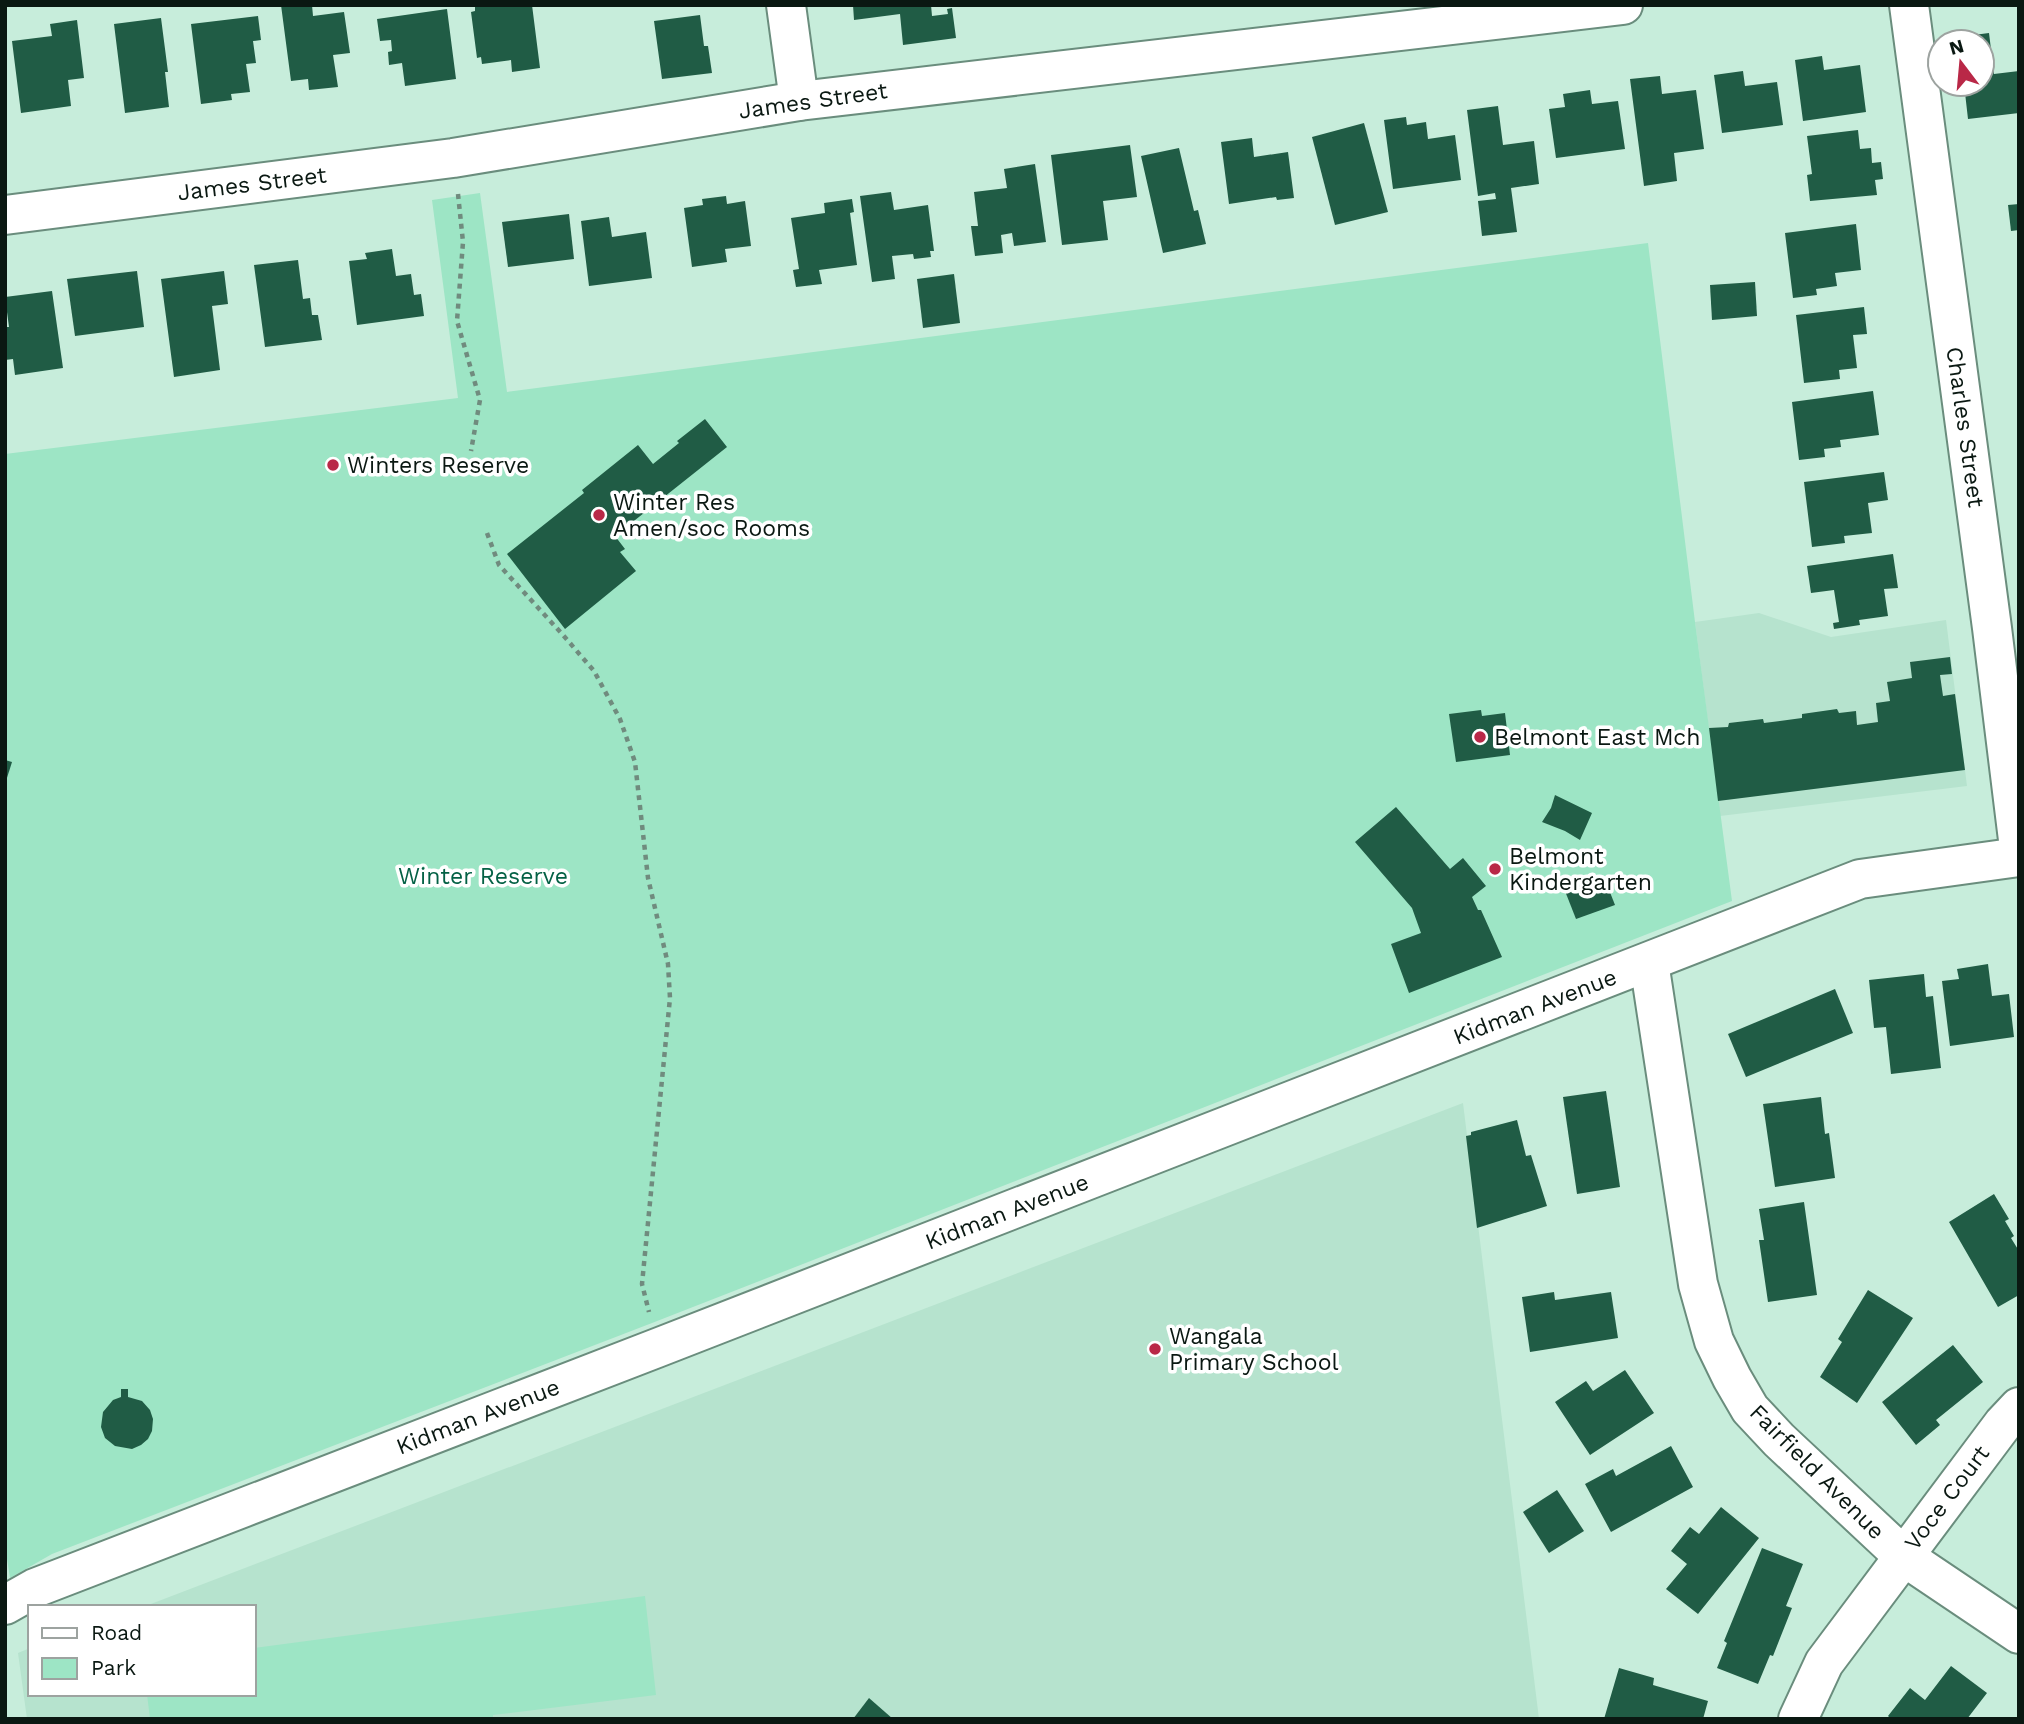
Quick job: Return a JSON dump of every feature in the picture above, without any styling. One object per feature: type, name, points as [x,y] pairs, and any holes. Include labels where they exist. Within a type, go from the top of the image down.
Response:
[{"type":"street","points":[[786,5],[799,102]]},
{"type":"street","name":"James Street","points":[[5,215],[453,158],[799,102],[1623,5]]},
{"type":"street","name":"Charles Street","points":[[1909,5],[2019,848]]},
{"type":"street","name":"Kidman Avenue","points":[[5,1605],[35,1588],[1860,879],[2019,858]]},
{"type":"street","name":"Fairfield Avenue","points":[[1649,962],[1698,1284],[1714,1341],[1732,1378],[1750,1409],[1779,1440],[1903,1556],[2019,1634]]},
{"type":"street","name":"Voce Court","points":[[1798,1719],[1824,1664],[2003,1424],[2019,1407]]},
{"type":"path","points":[[453,158],[463,242],[457,321],[480,400],[471,451]]},
{"type":"path","points":[[487,533],[499,565],[594,671],[620,719],[635,762],[648,878],[668,964],[670,998],[642,1284],[657,1348]]},
{"type":"shaded area","points":[[1759,613],[1831,637],[1946,620],[1967,786],[1720,816],[1695,622]]},
{"type":"shaded area","name":"Wangala Primary School","points":[[1463,1103],[1539,1719],[27,1719],[18,1653],[28,1649],[28,1696],[256,1696],[256,1605],[148,1605]]},
{"type":"green space","name":"Winter Reserve","points":[[480,193],[507,392],[1648,243],[1732,901],[52,1554],[10,1578],[5,1546],[5,454],[458,398],[432,200]]},
{"type":"green space","points":[[645,1596],[656,1695],[493,1715],[493,1719],[150,1719],[147,1696],[256,1696],[256,1648]]},
{"type":"building","points":[[281,5],[312,5],[313,16],[344,12],[350,53],[333,55],[338,87],[309,90],[308,79],[291,81]]},
{"type":"building","points":[[475,5],[532,5],[540,68],[512,72],[511,60],[482,64],[481,57],[477,58],[471,12],[475,11]]},
{"type":"building","points":[[853,5],[931,5],[932,16],[948,14],[947,9],[952,8],[956,38],[903,45],[900,14],[854,20]]},
{"type":"building","points":[[447,9],[456,79],[405,86],[402,63],[389,65],[391,40],[380,41],[377,19]]},
{"type":"building","points":[[700,15],[704,46],[708,46],[712,73],[662,79],[654,21]]},
{"type":"building","points":[[258,16],[261,40],[253,41],[256,63],[246,64],[250,92],[231,94],[232,100],[201,104],[191,24]]},
{"type":"building","points":[[161,18],[168,72],[165,72],[169,107],[125,113],[114,24]]},
{"type":"building","points":[[77,20],[84,78],[68,80],[71,106],[21,113],[12,41],[52,36],[50,24]]},
{"type":"building","points":[[1822,56],[1824,70],[1860,65],[1866,112],[1803,121],[1795,60]]},
{"type":"building","points":[[1743,71],[1745,86],[1777,82],[1783,125],[1722,133],[1714,75]]},
{"type":"building","points":[[2019,71],[2019,113],[1968,119],[1966,98],[1996,98],[1996,74]]},
{"type":"building","points":[[1660,76],[1662,94],[1696,90],[1704,149],[1674,153],[1677,181],[1644,186],[1630,79]]},
{"type":"building","points":[[1590,90],[1592,104],[1618,101],[1625,149],[1556,158],[1549,109],[1565,107],[1563,94]]},
{"type":"building","points":[[1498,106],[1503,145],[1534,141],[1539,184],[1511,188],[1517,232],[1482,236],[1478,201],[1496,199],[1495,193],[1478,196],[1467,110]]},
{"type":"building","points":[[1406,117],[1407,125],[1426,122],[1428,139],[1455,135],[1461,180],[1393,189],[1384,120]]},
{"type":"building","points":[[1364,123],[1388,212],[1335,225],[1312,137]]},
{"type":"building","points":[[1858,130],[1860,149],[1871,148],[1872,163],[1881,162],[1883,179],[1875,180],[1877,195],[1810,201],[1807,175],[1812,174],[1807,136]]},
{"type":"building","points":[[1252,138],[1254,157],[1288,152],[1294,198],[1277,200],[1276,197],[1229,204],[1221,142]]},
{"type":"building","points":[[1130,145],[1137,197],[1103,201],[1108,240],[1062,245],[1051,155]]},
{"type":"building","points":[[1179,148],[1194,211],[1198,210],[1206,244],[1163,253],[1141,156]]},
{"type":"building","points":[[1035,164],[1046,242],[1014,246],[1012,233],[1001,235],[1003,253],[975,256],[971,226],[978,226],[974,192],[1007,188],[1004,169]]},
{"type":"building","points":[[891,192],[894,210],[928,205],[934,251],[930,251],[931,257],[914,259],[913,254],[892,256],[895,279],[872,282],[860,196]]},
{"type":"building","points":[[726,196],[727,204],[745,201],[751,246],[725,249],[727,262],[692,267],[684,208],[703,205],[702,199]]},
{"type":"building","points":[[852,199],[854,212],[850,213],[857,265],[819,270],[822,284],[796,287],[793,270],[799,269],[791,218],[825,213],[824,203]]},
{"type":"building","points":[[2019,204],[2019,230],[2011,231],[2008,205]]},
{"type":"building","points":[[569,214],[574,259],[508,267],[502,222]]},
{"type":"building","points":[[609,217],[612,237],[646,232],[652,278],[589,286],[581,221]]},
{"type":"building","points":[[1856,224],[1861,270],[1835,273],[1837,286],[1816,289],[1817,295],[1793,298],[1785,233]]},
{"type":"building","points":[[392,249],[396,276],[411,274],[414,295],[421,294],[424,316],[357,325],[349,261],[367,259],[365,253]]},
{"type":"building","points":[[298,260],[303,299],[310,298],[312,315],[318,315],[322,340],[265,347],[254,265]]},
{"type":"building","points":[[137,271],[144,327],[75,336],[67,279]]},
{"type":"building","points":[[224,271],[228,304],[212,306],[220,370],[174,377],[161,279]]},
{"type":"building","points":[[954,274],[960,323],[923,328],[917,279]]},
{"type":"building","points":[[1755,282],[1757,316],[1712,320],[1710,285]]},
{"type":"building","points":[[52,291],[63,368],[15,375],[13,359],[5,360],[5,327],[9,327],[5,297]]},
{"type":"building","points":[[1864,307],[1867,334],[1853,335],[1857,368],[1839,370],[1840,379],[1804,383],[1796,315]]},
{"type":"building","points":[[1873,391],[1879,435],[1840,440],[1841,447],[1824,449],[1825,457],[1799,460],[1792,402]]},
{"type":"building","name":"Winter Res Amen/soc Rooms","points":[[705,419],[727,447],[615,536],[625,549],[620,552],[636,571],[565,629],[507,554],[584,493],[582,490],[638,445],[653,464]]},
{"type":"building","points":[[1884,472],[1888,500],[1868,503],[1872,533],[1844,536],[1845,543],[1812,547],[1804,482]]},
{"type":"building","points":[[1893,554],[1898,588],[1884,589],[1888,616],[1859,620],[1860,625],[1834,629],[1833,623],[1839,622],[1834,590],[1811,593],[1807,566]]},
{"type":"building","points":[[1950,657],[1952,674],[1940,675],[1943,696],[1955,694],[1965,770],[1718,801],[1709,728],[1728,727],[1729,723],[1763,719],[1764,723],[1802,718],[1802,714],[1837,709],[1839,713],[1856,711],[1857,725],[1878,722],[1876,703],[1890,701],[1887,682],[1912,678],[1910,662]]},
{"type":"building","name":"Belmont East Mch","points":[[1481,710],[1482,716],[1505,713],[1510,755],[1456,762],[1449,714]]},
{"type":"building","points":[[5,760],[12,762],[6,781],[5,781]]},
{"type":"building","points":[[1555,795],[1592,813],[1580,840],[1542,822]]},
{"type":"building","points":[[1396,807],[1450,869],[1463,858],[1486,886],[1472,897],[1478,910],[1481,910],[1502,957],[1409,993],[1391,944],[1421,933],[1412,908],[1355,842]]},
{"type":"building","points":[[1604,877],[1615,905],[1576,919],[1565,891]]},
{"type":"building","points":[[1988,964],[1992,996],[2009,994],[2014,1037],[1950,1046],[1942,981],[1959,979],[1957,969]]},
{"type":"building","points":[[1924,974],[1926,997],[1933,996],[1941,1068],[1891,1074],[1886,1027],[1874,1028],[1869,980]]},
{"type":"building","points":[[1835,989],[1853,1033],[1746,1077],[1728,1034]]},
{"type":"building","points":[[1606,1091],[1620,1187],[1577,1194],[1563,1097]]},
{"type":"building","points":[[1821,1097],[1825,1134],[1829,1133],[1835,1178],[1775,1187],[1763,1104]]},
{"type":"building","points":[[1517,1120],[1526,1156],[1531,1155],[1547,1206],[1477,1228],[1466,1136],[1471,1135],[1471,1132]]},
{"type":"building","points":[[1994,1194],[2009,1219],[2005,1221],[2019,1251],[2019,1295],[1998,1307],[1949,1222]]},
{"type":"building","points":[[1804,1202],[1817,1295],[1768,1302],[1759,1240],[1764,1240],[1759,1209]]},
{"type":"building","points":[[1868,1290],[1913,1318],[1857,1403],[1820,1377],[1842,1342],[1838,1339]]},
{"type":"building","points":[[1554,1292],[1555,1300],[1611,1292],[1618,1338],[1530,1352],[1522,1297]]},
{"type":"building","points":[[1953,1345],[1983,1382],[1936,1420],[1940,1425],[1916,1445],[1882,1402]]},
{"type":"building","points":[[1625,1370],[1654,1413],[1590,1455],[1555,1402],[1586,1381],[1593,1391]]},
{"type":"building","points":[[121,1389],[128,1389],[128,1397],[142,1401],[150,1410],[153,1419],[148,1439],[132,1449],[115,1446],[105,1438],[101,1427],[103,1412],[113,1400],[121,1397]]},
{"type":"building","points":[[1671,1446],[1693,1487],[1611,1532],[1585,1484],[1613,1469],[1616,1476]]},
{"type":"building","points":[[1557,1490],[1584,1531],[1549,1553],[1523,1512]]},
{"type":"building","points":[[1721,1507],[1759,1538],[1698,1614],[1666,1589],[1687,1564],[1671,1551],[1690,1527],[1699,1534]]},
{"type":"building","points":[[1762,1548],[1803,1564],[1786,1606],[1792,1608],[1773,1656],[1770,1655],[1758,1684],[1717,1668],[1727,1643],[1724,1641]]},
{"type":"building","points":[[1951,1666],[1987,1693],[1967,1719],[1891,1719],[1888,1716],[1910,1688],[1925,1700]]},
{"type":"building","points":[[1619,1668],[1654,1678],[1653,1685],[1708,1701],[1703,1719],[1604,1719]]},
{"type":"building","points":[[869,1698],[893,1719],[853,1719]]},
{"type":"place","name":"Winters Reserve","points":[[333,465]]},
{"type":"place","name":"Winter Res Amen/soc Rooms","points":[[599,515]]},
{"type":"place","name":"Belmont East Mch","points":[[1480,737]]},
{"type":"place","name":"Belmont Kindergarten","points":[[1495,869]]},
{"type":"place","name":"Wangala Primary School","points":[[1155,1349]]}]
